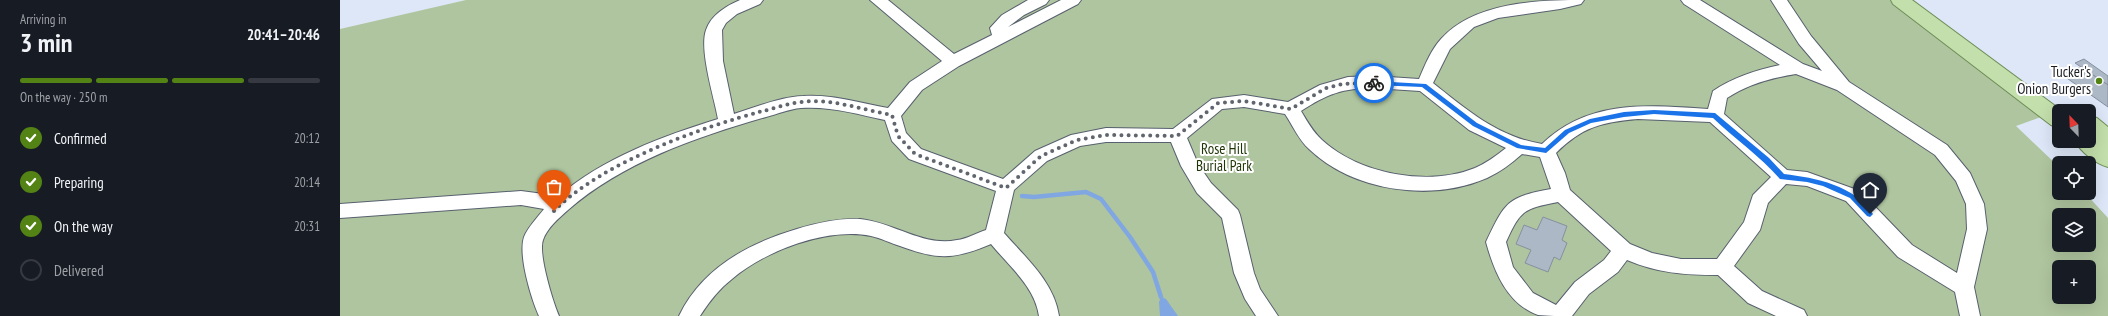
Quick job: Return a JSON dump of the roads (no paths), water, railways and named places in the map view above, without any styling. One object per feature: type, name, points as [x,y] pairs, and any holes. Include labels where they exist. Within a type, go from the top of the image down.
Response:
[{"type":"main road","points":[[1900,0],[2052,115]]},
{"type":"main road","points":[[1919,0],[2061,104]]},
{"type":"main road","points":[[2096,130],[2108,139]]},
{"type":"main road","points":[[2095,148],[2108,159]]},
{"type":"lane","points":[[727,121],[713,48],[714,30],[730,12],[755,0]]},
{"type":"lane","points":[[878,0],[953,62]]},
{"type":"lane","points":[[1000,38],[998,28],[1003,21],[1027,6],[1041,0]]},
{"type":"lane","points":[[892,115],[916,86],[953,62],[1073,0]]},
{"type":"lane","points":[[1424,85],[1443,46],[1461,29],[1477,18],[1502,11],[1548,7],[1576,0]]},
{"type":"lane","points":[[1689,0],[1798,68],[1843,86],[1941,150],[1964,178],[1975,204],[1977,229],[1964,287],[1970,316]]},
{"type":"lane","points":[[1779,0],[1805,40],[1843,86]]},
{"type":"lane","points":[[1715,116],[1719,95],[1734,84],[1760,75],[1798,68]]},
{"type":"lane","points":[[994,235],[1006,188],[1041,156],[1077,140],[1106,135],[1177,136],[1218,103],[1244,101],[1291,109],[1326,88],[1343,84],[1385,83],[1424,85],[1475,125],[1519,147],[1546,151]]},
{"type":"lane","points":[[549,316],[534,266],[533,238],[547,218],[561,204],[620,166],[663,145],[727,121],[802,102],[833,104],[892,115]]},
{"type":"lane","points":[[1291,109],[1317,146],[1337,160],[1365,174],[1398,182],[1449,182],[1476,174],[1495,166],[1519,147]]},
{"type":"lane","points":[[1546,151],[1567,131],[1590,121],[1624,114],[1654,112],[1715,116],[1739,138],[1767,160],[1782,177],[1813,181],[1853,196],[1905,250],[1964,287]]},
{"type":"lane","points":[[892,115],[898,136],[915,154],[1006,188]]},
{"type":"lane","points":[[1177,136],[1190,166],[1204,188],[1231,215],[1244,273],[1252,293],[1268,316]]},
{"type":"lane","points":[[1546,151],[1556,173],[1562,194],[1623,250],[1650,261],[1681,267],[1722,267],[1755,297],[1798,316]]},
{"type":"lane","points":[[1722,267],[1753,225],[1760,200],[1782,177]]},
{"type":"lane","points":[[1562,194],[1525,201],[1508,216],[1496,242],[1504,270],[1526,299],[1559,316],[1582,288],[1611,266],[1623,250]]},
{"type":"lane","points":[[340,211],[521,198],[561,204]]},
{"type":"lane","points":[[689,316],[701,298],[726,272],[768,247],[817,231],[860,227],[898,237],[928,248],[954,249],[994,235]]},
{"type":"lane","points":[[994,235],[1040,288],[1049,310],[1049,316]]},
{"type":"water","points":[[1161,297],[1166,299],[1178,316],[1160,316],[1159,302]]},
{"type":"waterway","points":[[1022,196],[1034,197],[1086,192],[1101,199],[1130,237],[1153,272],[1161,297]]},
{"type":"place","name":"Tucker's Onion Burgers","points":[[2099,81]]},
{"type":"park label","name":"Rose Hill Burial Park","points":[[1224,158]]}]
